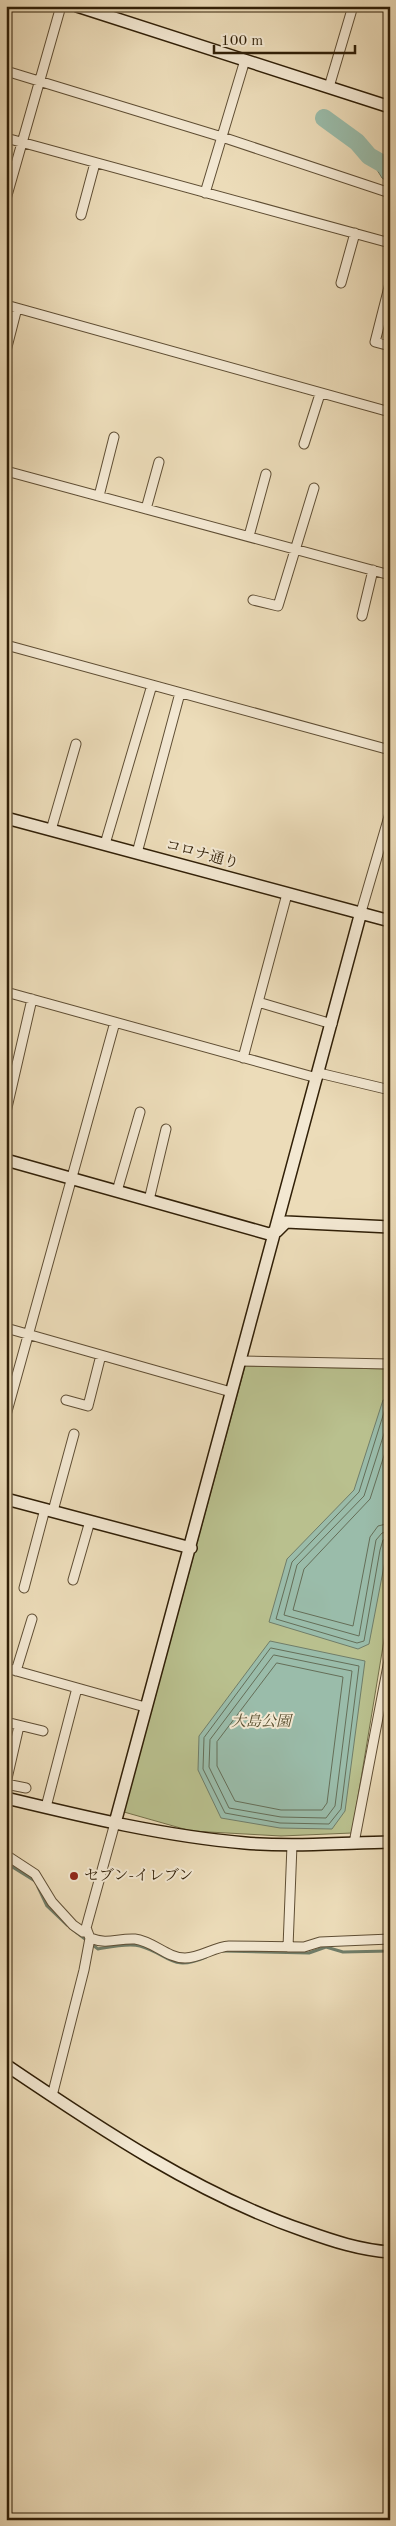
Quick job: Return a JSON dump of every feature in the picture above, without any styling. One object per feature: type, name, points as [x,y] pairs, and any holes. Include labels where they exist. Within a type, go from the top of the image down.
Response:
[{"type":"street","points":[[6,199],[61,6]]},
{"type":"street","points":[[77,6],[390,107]]},
{"type":"street","points":[[329,88],[353,6]]},
{"type":"street","points":[[205,193],[245,60]]},
{"type":"street","points":[[6,71],[222,137],[390,193]]},
{"type":"street","points":[[6,138],[390,243]]},
{"type":"street","points":[[81,215],[95,163]]},
{"type":"street","points":[[341,283],[354,233]]},
{"type":"street","points":[[390,283],[375,342],[390,346]]},
{"type":"street","points":[[6,305],[390,412]]},
{"type":"street","points":[[6,351],[17,308]]},
{"type":"street","points":[[304,444],[320,394]]},
{"type":"street","points":[[99,496],[114,437]]},
{"type":"street","points":[[146,509],[159,462]]},
{"type":"street","points":[[6,471],[390,575]]},
{"type":"street","points":[[249,536],[266,474]]},
{"type":"street","points":[[253,600],[278,606],[314,488]]},
{"type":"street","points":[[362,616],[373,570]]},
{"type":"street","points":[[6,645],[390,750]]},
{"type":"street","points":[[105,844],[152,685]]},
{"type":"street","points":[[137,853],[180,693]]},
{"type":"street","points":[[51,830],[76,744]]},
{"type":"street","points":[[52,2096],[88,1949],[89,1935],[115,1823],[145,1707],[191,1548],[231,1392],[277,1231],[361,912],[390,813]]},
{"type":"street","name":"コロナ通り","points":[[6,818],[390,921]]},
{"type":"street","points":[[243,1058],[287,894]]},
{"type":"street","points":[[6,992],[243,1058],[318,1076],[390,1090]]},
{"type":"street","points":[[6,1112],[32,999]]},
{"type":"street","points":[[258,1002],[332,1024]]},
{"type":"street","points":[[6,1415],[115,1022]]},
{"type":"street","points":[[117,1191],[140,1112]]},
{"type":"street","points":[[149,1200],[166,1129]]},
{"type":"street","points":[[6,1160],[269,1234],[277,1231],[286,1222],[390,1227]]},
{"type":"street","points":[[6,1328],[231,1392]]},
{"type":"street","points":[[66,1400],[88,1406],[101,1355]]},
{"type":"street","points":[[240,1361],[390,1364]]},
{"type":"street","points":[[24,1588],[74,1434]]},
{"type":"street","points":[[6,1499],[191,1548]]},
{"type":"street","points":[[73,1580],[90,1521]]},
{"type":"street","points":[[16,1671],[32,1619]]},
{"type":"street","points":[[354,1843],[390,1655]]},
{"type":"street","points":[[6,1668],[145,1707]]},
{"type":"street","points":[[46,1808],[77,1688]]},
{"type":"street","points":[[6,1722],[43,1731]]},
{"type":"street","points":[[19,1726],[6,1783],[26,1788]]},
{"type":"street","points":[[6,1798],[115,1823],[191,1837],[292,1845],[390,1842]]},
{"type":"street","points":[[288,1947],[292,1845]]},
{"type":"street","points":[[6,1855],[35,1874],[52,1902],[73,1925],[103,1943],[136,1939],[182,1958],[191,1958],[217,1947],[304,1947],[320,1942],[390,1939]]},
{"type":"street","points":[[6,2065],[52,2096],[168,2167],[239,2206],[280,2223],[346,2245],[390,2252]]},
{"type":"green space","name":"大島公園","points":[[245,1366],[390,1369],[390,1604],[352,1833],[281,1836],[191,1831],[124,1812]]},
{"type":"water","points":[[366,152],[390,162],[390,183],[382,178]]},
{"type":"water","points":[[383,1400],[390,1400],[390,1535],[369,1644],[358,1649],[269,1622],[287,1559],[354,1490]]},
{"type":"water","points":[[270,1641],[365,1661],[345,1811],[332,1829],[280,1828],[221,1818],[198,1770],[199,1736]]},
{"type":"waterway","points":[[324,118],[357,142],[369,156],[390,168]]},
{"type":"waterway","points":[[6,1863],[35,1881]]},
{"type":"waterway","points":[[38,1887],[47,1906],[67,1925]]},
{"type":"waterway","points":[[72,1929],[98,1949],[135,1945],[172,1960],[185,1963],[206,1957]]},
{"type":"waterway","points":[[223,1951],[309,1953],[326,1947],[343,1952],[390,1951]]},
{"type":"place","name":"セブン-イレブン","points":[[74,1876]]}]
